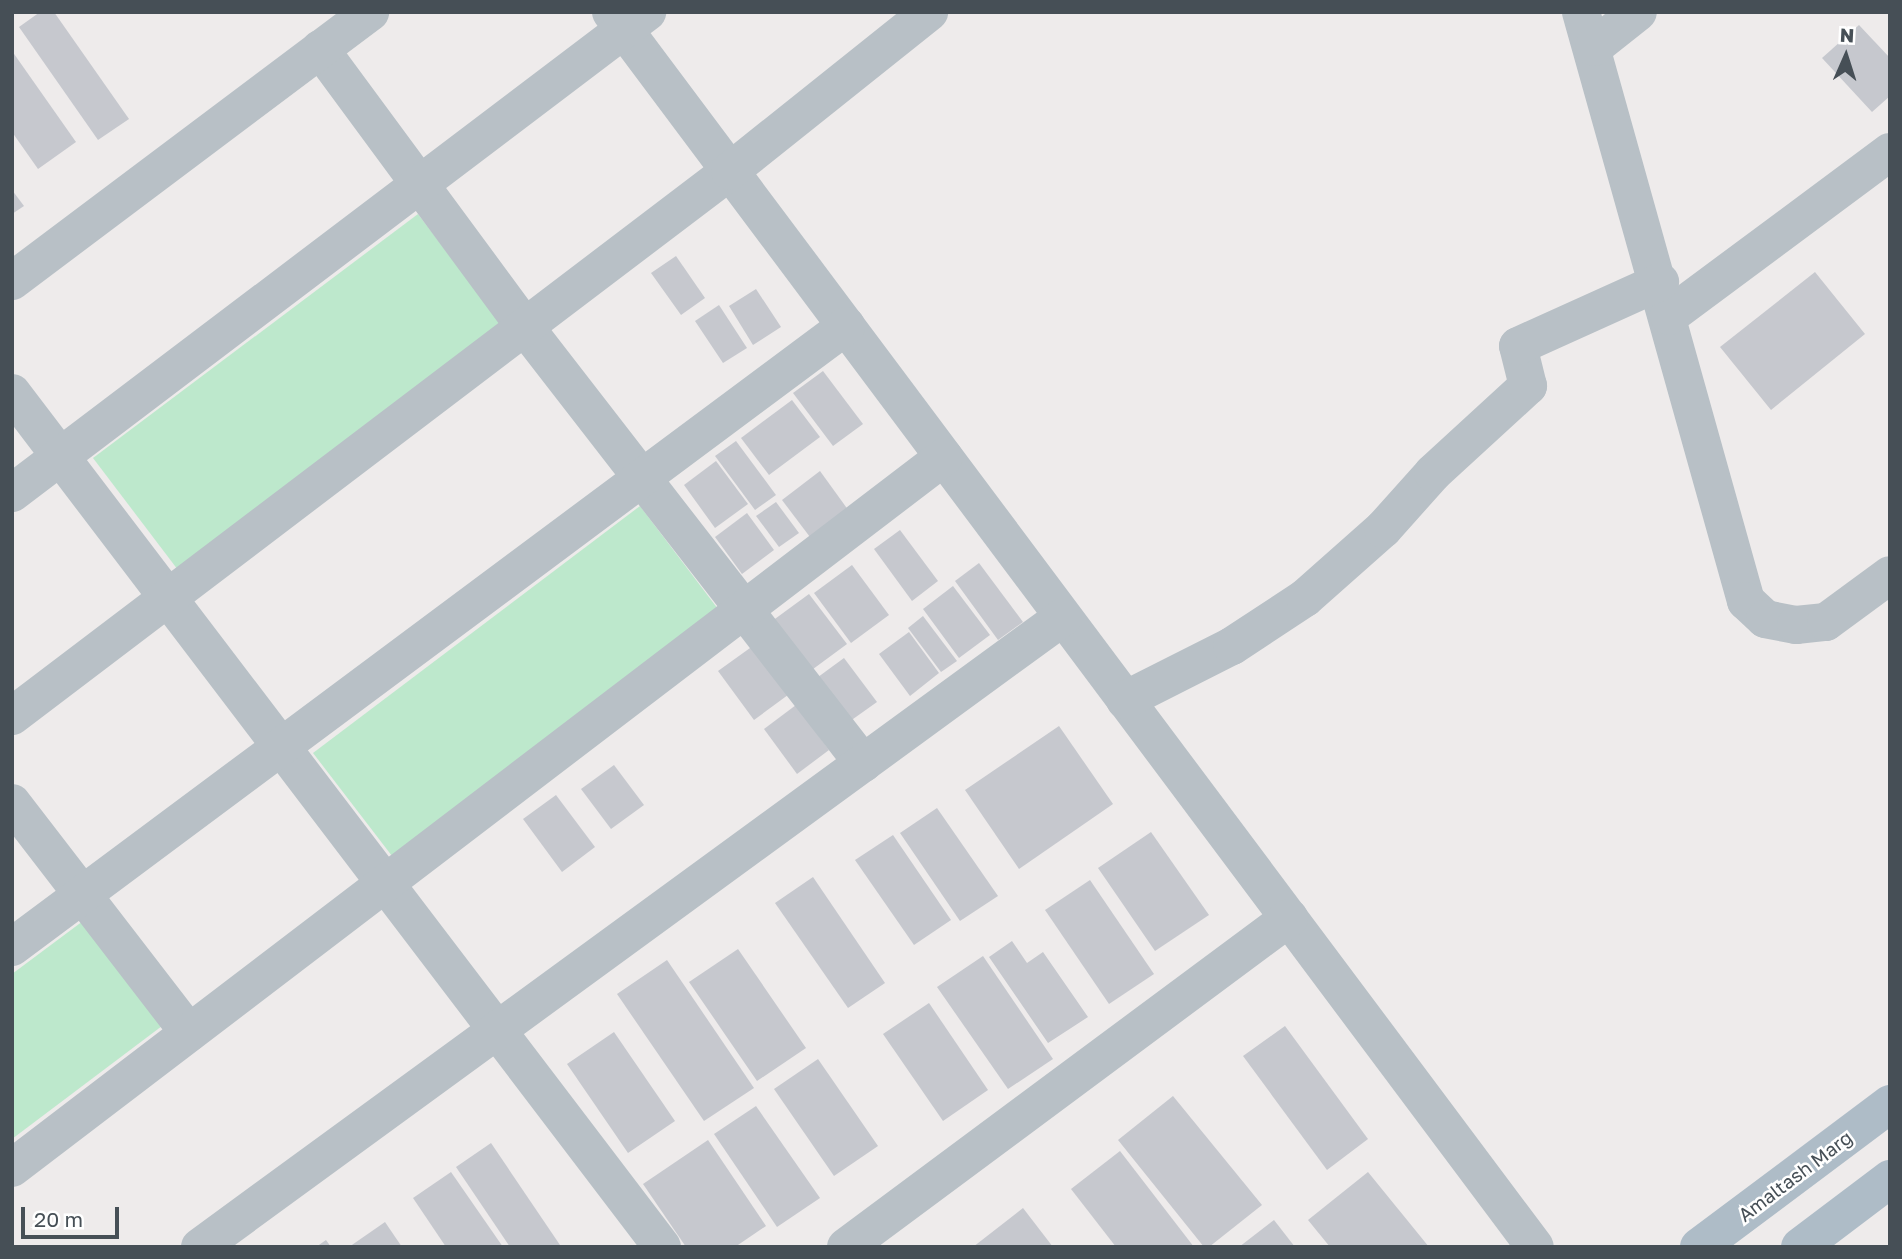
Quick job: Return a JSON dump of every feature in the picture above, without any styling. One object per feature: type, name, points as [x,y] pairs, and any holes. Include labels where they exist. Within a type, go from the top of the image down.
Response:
[{"type":"main road","name":"Amaltash Marg","points":[[1699,1247],[1890,1104]]},
{"type":"main road","points":[[1800,1247],[1890,1179]]},
{"type":"street","points":[[12,281],[370,12]]},
{"type":"street","points":[[12,716],[730,172],[929,12]]},
{"type":"street","points":[[1638,12],[1587,30],[1746,601],[1765,619],[1796,625],[1826,622],[1890,575]]},
{"type":"street","points":[[12,493],[418,185],[627,18],[730,172],[1535,1247]]},
{"type":"street","points":[[320,49],[525,327],[863,762]]},
{"type":"street","points":[[1125,700],[1232,646],[1295,605],[1373,537],[1433,473],[1528,386],[1518,346],[1664,299],[1890,152]]},
{"type":"street","points":[[12,947],[846,326]]},
{"type":"street","points":[[12,393],[662,1247]]},
{"type":"street","points":[[12,1168],[944,457]]},
{"type":"street","points":[[200,1247],[1063,617]]},
{"type":"street","points":[[12,803],[189,1033]]},
{"type":"street","points":[[846,1247],[1289,918]]},
{"type":"green space","points":[[418,214],[503,326],[178,570],[93,458]]},
{"type":"green space","points":[[640,506],[718,609],[392,856],[313,753]]},
{"type":"green space","points":[[83,921],[162,1026],[12,1139],[12,974]]},
{"type":"building","points":[[40,12],[54,12],[129,119],[98,140],[19,27]]},
{"type":"building","points":[[1859,25],[1890,58],[1890,96],[1872,112],[1822,58]]},
{"type":"building","points":[[12,51],[76,142],[38,169],[12,132]]},
{"type":"building","points":[[12,190],[24,206],[12,214]]},
{"type":"building","points":[[676,256],[705,298],[681,315],[651,273]]},
{"type":"building","points":[[1815,272],[1865,334],[1771,410],[1720,347]]},
{"type":"building","points":[[756,289],[781,327],[753,345],[729,306]]},
{"type":"building","points":[[719,305],[747,348],[723,363],[695,321]]},
{"type":"building","points":[[823,371],[863,424],[833,446],[793,393]]},
{"type":"building","points":[[792,400],[820,437],[769,475],[741,438]]},
{"type":"building","points":[[736,441],[776,495],[755,510],[715,456]]},
{"type":"building","points":[[716,461],[748,504],[715,528],[684,485]]},
{"type":"building","points":[[820,471],[854,518],[816,545],[782,500]]},
{"type":"building","points":[[776,502],[799,533],[779,547],[756,516]]},
{"type":"building","points":[[747,513],[774,550],[742,574],[715,537]]},
{"type":"building","points":[[900,530],[938,581],[912,601],[874,549]]},
{"type":"building","points":[[979,563],[1023,622],[998,640],[955,581]]},
{"type":"building","points":[[852,565],[889,615],[851,643],[814,593]]},
{"type":"building","points":[[953,586],[990,635],[959,658],[923,609]]},
{"type":"building","points":[[809,594],[847,644],[805,675],[768,624]]},
{"type":"building","points":[[923,616],[957,661],[941,672],[908,628]]},
{"type":"building","points":[[909,632],[939,673],[910,696],[879,654]]},
{"type":"building","points":[[757,643],[792,692],[754,720],[718,671]]},
{"type":"building","points":[[844,658],[877,702],[846,724],[814,680]]},
{"type":"building","points":[[796,705],[829,750],[797,774],[764,729]]},
{"type":"building","points":[[1059,726],[1113,804],[1019,869],[965,790]]},
{"type":"building","points":[[614,765],[644,805],[611,829],[581,789]]},
{"type":"building","points":[[556,795],[595,847],[562,872],[523,819]]},
{"type":"building","points":[[937,808],[998,896],[960,921],[900,833]]},
{"type":"building","points":[[1151,832],[1209,915],[1155,951],[1098,868]]},
{"type":"building","points":[[893,835],[951,920],[914,945],[855,860]]},
{"type":"building","points":[[813,877],[885,983],[848,1008],[775,903]]},
{"type":"building","points":[[1090,880],[1154,974],[1109,1004],[1045,910]]},
{"type":"building","points":[[1012,941],[1027,963],[1043,952],[1088,1017],[1048,1043],[989,957]]},
{"type":"building","points":[[738,949],[806,1048],[757,1081],[689,982]]},
{"type":"building","points":[[983,956],[1053,1059],[1008,1089],[937,987]]},
{"type":"building","points":[[667,960],[754,1088],[704,1121],[617,994]]},
{"type":"building","points":[[929,1003],[988,1090],[943,1121],[883,1034]]},
{"type":"building","points":[[1285,1026],[1368,1139],[1327,1170],[1243,1056]]},
{"type":"building","points":[[614,1032],[675,1121],[628,1153],[567,1064]]},
{"type":"building","points":[[818,1059],[878,1146],[834,1176],[774,1089]]},
{"type":"building","points":[[1173,1096],[1262,1205],[1209,1247],[1204,1247],[1118,1140]]},
{"type":"building","points":[[756,1106],[820,1198],[777,1227],[714,1134]]},
{"type":"building","points":[[708,1140],[766,1226],[735,1247],[686,1247],[643,1184]]},
{"type":"building","points":[[491,1143],[560,1245],[557,1247],[510,1247],[456,1167]]},
{"type":"building","points":[[1120,1151],[1194,1247],[1116,1247],[1071,1189]]},
{"type":"building","points":[[451,1172],[503,1247],[446,1247],[413,1198]]},
{"type":"building","points":[[1368,1172],[1429,1247],[1330,1247],[1308,1220]]},
{"type":"building","points":[[1023,1208],[1053,1247],[973,1247]]},
{"type":"building","points":[[1274,1220],[1295,1247],[1239,1247]]},
{"type":"building","points":[[385,1222],[402,1247],[349,1247]]},
{"type":"building","points":[[326,1240],[331,1247],[316,1247]]}]
